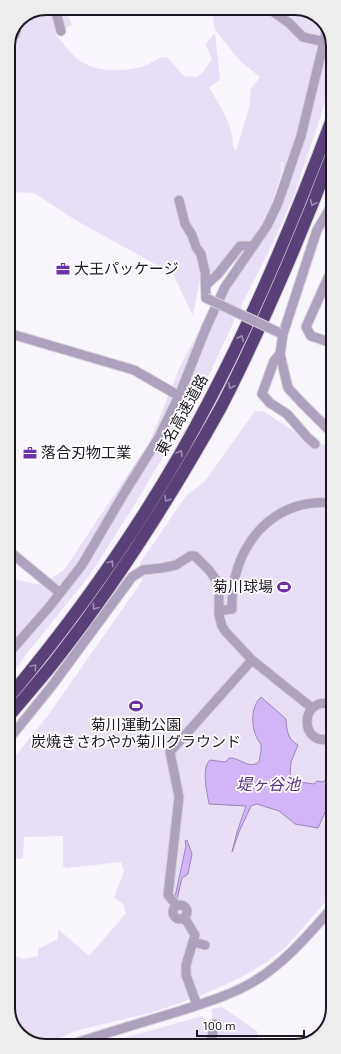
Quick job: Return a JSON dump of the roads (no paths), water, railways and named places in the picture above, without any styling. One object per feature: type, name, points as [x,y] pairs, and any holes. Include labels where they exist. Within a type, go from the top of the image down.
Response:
[{"type":"highway","name":"東名高速道路","points":[[15,690],[50,647],[128,538],[172,468],[209,402],[243,334],[273,266],[304,193],[326,135]]},
{"type":"highway","name":"東名高速道路","points":[[15,709],[55,660],[105,593],[146,532],[194,454],[220,408],[254,339],[285,271],[326,170]]},
{"type":"street","points":[[57,15],[61,30]]},
{"type":"street","points":[[15,646],[82,565],[158,439],[179,396],[206,328],[225,288],[267,226],[278,203],[301,136],[325,42],[303,37],[289,23],[278,15]]},
{"type":"street","points":[[179,200],[185,224],[201,254],[205,272],[206,298],[282,333]]},
{"type":"street","points":[[326,215],[317,230],[282,333],[280,354],[288,388],[326,427]]},
{"type":"street","points":[[206,285],[218,274],[240,246],[253,246]]},
{"type":"street","points":[[326,282],[306,327],[311,336],[326,341]]},
{"type":"street","points":[[15,335],[134,370],[179,396]]},
{"type":"street","points":[[280,354],[274,361],[262,394],[270,404],[287,414],[315,444]]},
{"type":"street","points":[[219,611],[232,609],[233,586],[242,557],[257,533],[268,521],[296,506],[312,503],[326,503]]},
{"type":"street","points":[[15,556],[60,593]]},
{"type":"street","points":[[15,731],[51,686],[132,577],[143,570],[176,565],[190,556],[195,556],[209,570],[216,580],[219,592],[219,611],[222,626],[252,660],[312,708]]},
{"type":"street","points":[[197,1005],[183,965],[195,935],[184,918],[187,912],[186,908],[183,906],[177,906],[168,895],[179,797],[170,752],[252,660]]},
{"type":"street","points":[[326,704],[322,703],[312,708],[307,719],[308,730],[312,735],[322,740],[326,739]]},
{"type":"street","points":[[89,1039],[213,1000],[240,989],[265,974],[284,959],[306,938],[326,915]]},
{"type":"street","points":[[193,942],[205,946]]},
{"type":"street","points":[[211,1039],[214,1024]]},
{"type":"water","name":"堤ヶ谷池","points":[[261,697],[286,719],[287,730],[290,737],[294,743],[298,745],[291,762],[290,776],[293,781],[314,784],[317,781],[323,782],[326,779],[326,810],[318,828],[295,824],[279,811],[257,804],[251,806],[232,852],[246,806],[209,804],[205,774],[207,764],[210,760],[225,762],[229,758],[233,758],[251,765],[259,762],[261,744],[253,727],[253,714],[257,702]]},
{"type":"water","points":[[187,840],[192,854],[188,874],[182,878],[177,899],[175,897],[186,846],[185,841]]},
{"type":"place","name":"大王パッケージ","points":[[63,269]]},
{"type":"place","name":"落合刃物工業","points":[[30,453]]},
{"type":"place","name":"菊川球場","points":[[284,587]]},
{"type":"place","name":"菊川運動公園 炭焼きさわやか菊川グラウンド","points":[[136,706]]}]
